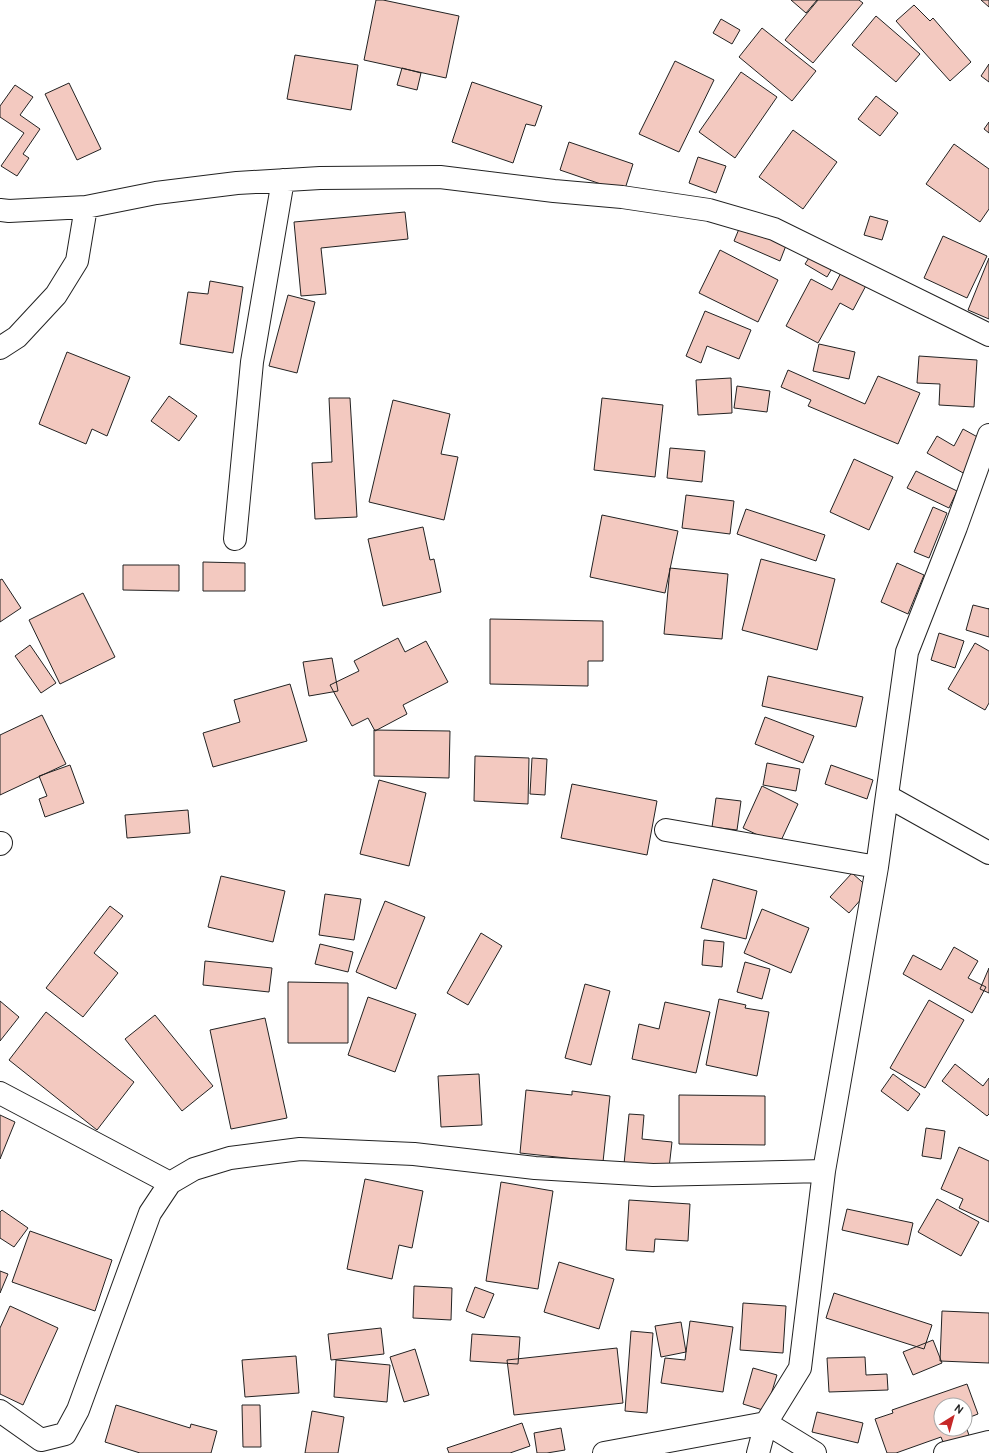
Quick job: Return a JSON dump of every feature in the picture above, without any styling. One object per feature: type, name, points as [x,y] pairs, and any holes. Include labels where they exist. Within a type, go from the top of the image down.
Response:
[{"type":"street","points":[[0,210],[9,211],[86,207],[156,193],[237,183],[320,178],[440,177],[554,191],[622,197],[709,210],[774,229],[989,335]]},
{"type":"street","points":[[235,539],[252,362],[283,180]]},
{"type":"street","points":[[0,348],[18,337],[56,295],[77,261],[86,207]]},
{"type":"street","points":[[758,1453],[766,1423],[800,1368],[824,1171],[876,867],[908,652],[989,436]]},
{"type":"street","points":[[887,796],[989,853]]},
{"type":"street","points":[[666,830],[876,867]]},
{"type":"street","points":[[0,1093],[170,1183]]},
{"type":"street","points":[[0,1411],[41,1440],[65,1434],[78,1410],[150,1213],[170,1183],[194,1169],[230,1158],[300,1148],[414,1154],[535,1168],[653,1175],[824,1171]]},
{"type":"street","points":[[604,1453],[766,1423],[816,1453]]},
{"type":"street","points":[[945,1453],[989,1442]]},
{"type":"building","points":[[376,0],[383,0],[459,16],[446,78],[364,60]]},
{"type":"building","points":[[791,0],[817,0],[806,13]]},
{"type":"building","points":[[818,0],[859,0],[863,3],[813,63],[785,40]]},
{"type":"building","points":[[981,0],[989,0],[989,7]]},
{"type":"building","points":[[914,5],[930,21],[933,18],[971,62],[950,81],[896,21]]},
{"type":"building","points":[[876,16],[920,54],[896,82],[852,45]]},
{"type":"building","points":[[721,19],[740,30],[732,44],[713,33]]},
{"type":"building","points":[[762,28],[816,71],[792,101],[739,57]]},
{"type":"building","points":[[295,55],[358,65],[351,110],[287,99]]},
{"type":"building","points":[[675,61],[714,80],[679,152],[639,134]]},
{"type":"building","points":[[989,64],[989,82],[981,76]]},
{"type":"building","points":[[402,68],[421,73],[417,90],[397,85]]},
{"type":"building","points":[[741,72],[777,97],[735,158],[699,132]]},
{"type":"building","points":[[472,82],[542,106],[535,126],[526,124],[513,163],[452,142]]},
{"type":"building","points":[[69,83],[101,149],[77,160],[45,94]]},
{"type":"building","points":[[15,85],[33,97],[20,115],[40,129],[23,154],[29,158],[17,176],[1,166],[24,133],[0,117],[0,106]]},
{"type":"building","points":[[876,96],[898,113],[880,136],[858,119]]},
{"type":"building","points":[[989,122],[989,133],[984,129]]},
{"type":"building","points":[[793,130],[837,162],[803,209],[759,177]]},
{"type":"building","points":[[569,142],[633,164],[624,192],[560,170]]},
{"type":"building","points":[[954,144],[989,169],[989,209],[980,222],[926,184]]},
{"type":"building","points":[[698,157],[726,166],[716,193],[689,183]]},
{"type":"building","points":[[405,212],[408,239],[321,248],[326,294],[301,296],[294,222]]},
{"type":"building","points":[[870,216],[888,221],[882,240],[864,235]]},
{"type":"building","points":[[741,224],[787,243],[780,261],[734,241]]},
{"type":"building","points":[[943,236],[987,256],[967,298],[924,278]]},
{"type":"building","points":[[816,247],[837,260],[827,277],[805,264]]},
{"type":"building","points":[[720,250],[778,280],[758,322],[699,293]]},
{"type":"building","points":[[989,258],[989,319],[968,310]]},
{"type":"building","points":[[845,265],[870,278],[853,310],[840,303],[818,343],[786,326],[811,279],[832,290]]},
{"type":"building","points":[[210,281],[243,287],[233,353],[180,344],[188,292],[208,294]]},
{"type":"building","points":[[288,295],[315,302],[297,373],[269,366]]},
{"type":"building","points":[[705,311],[751,330],[739,359],[707,346],[701,363],[686,356]]},
{"type":"building","points":[[819,344],[855,352],[849,379],[813,371]]},
{"type":"building","points":[[67,352],[130,377],[107,436],[92,429],[86,444],[39,424]]},
{"type":"building","points":[[919,356],[977,360],[974,407],[939,405],[940,384],[917,383]]},
{"type":"building","points":[[788,370],[865,404],[878,376],[920,393],[898,444],[808,406],[811,400],[781,387]]},
{"type":"building","points":[[731,378],[732,413],[698,415],[696,380]]},
{"type":"building","points":[[737,386],[770,391],[767,412],[734,408]]},
{"type":"building","points":[[169,396],[197,416],[179,441],[151,421]]},
{"type":"building","points":[[329,398],[350,398],[357,517],[315,519],[312,463],[332,462]]},
{"type":"building","points":[[602,398],[663,405],[655,477],[594,470]]},
{"type":"building","points":[[393,400],[450,414],[441,454],[458,457],[444,520],[369,502]]},
{"type":"building","points":[[963,429],[983,440],[965,474],[927,453],[937,436],[954,446]]},
{"type":"building","points":[[670,448],[705,451],[702,482],[667,478]]},
{"type":"building","points":[[854,459],[893,477],[869,530],[830,512]]},
{"type":"building","points":[[916,471],[957,491],[949,508],[907,488]]},
{"type":"building","points":[[686,495],[734,501],[730,534],[682,528]]},
{"type":"building","points":[[933,507],[947,513],[929,558],[914,552]]},
{"type":"building","points":[[746,509],[825,535],[816,561],[737,534]]},
{"type":"building","points":[[602,515],[678,531],[665,593],[590,577]]},
{"type":"building","points":[[423,527],[430,560],[434,559],[441,592],[383,606],[368,539]]},
{"type":"building","points":[[761,559],[835,579],[817,650],[742,630]]},
{"type":"building","points":[[203,562],[245,563],[245,591],[203,591]]},
{"type":"building","points":[[897,563],[924,575],[908,614],[881,602]]},
{"type":"building","points":[[123,565],[179,565],[179,591],[123,590]]},
{"type":"building","points":[[670,568],[728,574],[722,639],[664,634]]},
{"type":"building","points":[[2,579],[21,608],[0,622],[0,580]]},
{"type":"building","points":[[83,593],[115,657],[60,684],[29,620]]},
{"type":"building","points":[[973,605],[989,609],[989,637],[966,630]]},
{"type":"building","points":[[490,619],[603,621],[603,661],[588,661],[588,686],[490,684]]},
{"type":"building","points":[[939,633],[964,641],[955,668],[931,660]]},
{"type":"building","points":[[398,638],[405,652],[426,641],[448,682],[403,705],[407,714],[375,731],[368,718],[352,726],[330,685],[359,671],[354,661]]},
{"type":"building","points":[[975,643],[989,651],[989,703],[985,710],[948,689]]},
{"type":"building","points":[[30,645],[56,683],[41,693],[15,656]]},
{"type":"building","points":[[332,658],[338,691],[309,696],[303,662]]},
{"type":"building","points":[[768,676],[863,697],[856,727],[762,706]]},
{"type":"building","points":[[290,684],[307,741],[213,767],[203,733],[240,722],[234,700]]},
{"type":"building","points":[[42,715],[66,764],[0,795],[0,735]]},
{"type":"building","points":[[765,717],[814,736],[803,763],[755,744]]},
{"type":"building","points":[[374,730],[450,731],[449,778],[374,776]]},
{"type":"building","points":[[475,756],[529,758],[528,804],[474,801]]},
{"type":"building","points":[[532,758],[547,759],[545,795],[530,794]]},
{"type":"building","points":[[767,763],[800,769],[796,791],[763,785]]},
{"type":"building","points":[[70,765],[84,803],[45,817],[39,799],[47,796],[39,776]]},
{"type":"building","points":[[831,765],[873,780],[867,799],[825,784]]},
{"type":"building","points":[[379,780],[426,793],[409,866],[360,854]]},
{"type":"building","points":[[572,784],[657,801],[647,855],[561,838]]},
{"type":"building","points":[[762,786],[798,804],[779,845],[743,828]]},
{"type":"building","points":[[716,798],[741,801],[737,830],[712,827]]},
{"type":"building","points":[[188,810],[190,833],[127,838],[125,815]]},
{"type":"building","points":[[852,873],[870,889],[849,913],[830,897]]},
{"type":"building","points":[[221,876],[285,891],[273,942],[208,927]]},
{"type":"building","points":[[713,879],[757,891],[746,939],[701,928]]},
{"type":"building","points":[[325,894],[361,899],[354,940],[319,935]]},
{"type":"building","points":[[385,901],[425,917],[396,989],[356,972]]},
{"type":"building","points":[[110,906],[123,916],[94,953],[118,973],[83,1017],[46,988]]},
{"type":"building","points":[[762,909],[809,928],[791,973],[744,953]]},
{"type":"building","points":[[481,933],[502,946],[468,1005],[447,993]]},
{"type":"building","points":[[704,940],[724,942],[722,967],[702,965]]},
{"type":"building","points":[[320,944],[353,952],[348,972],[315,964]]},
{"type":"building","points":[[954,947],[978,961],[968,978],[986,987],[972,1013],[903,974],[913,955],[941,970]]},
{"type":"building","points":[[205,961],[272,968],[269,992],[203,985]]},
{"type":"building","points":[[745,962],[770,969],[762,999],[737,992]]},
{"type":"building","points":[[989,968],[989,993],[980,989]]},
{"type":"building","points":[[288,982],[348,983],[348,1043],[288,1043]]},
{"type":"building","points":[[585,984],[610,991],[591,1065],[565,1058]]},
{"type":"building","points":[[368,997],[416,1014],[395,1072],[348,1055]]},
{"type":"building","points":[[719,999],[746,1005],[745,1008],[769,1012],[757,1076],[706,1065]]},
{"type":"building","points":[[929,1000],[964,1020],[925,1088],[890,1068]]},
{"type":"building","points":[[0,1001],[19,1017],[0,1041]]},
{"type":"building","points":[[665,1002],[710,1012],[696,1073],[632,1059],[639,1024],[659,1029]]},
{"type":"building","points":[[46,1012],[134,1082],[97,1130],[9,1060]]},
{"type":"building","points":[[155,1015],[213,1086],[182,1111],[125,1039]]},
{"type":"building","points":[[265,1018],[287,1118],[231,1129],[210,1030]]},
{"type":"building","points":[[955,1064],[983,1086],[989,1078],[989,1114],[987,1116],[942,1081]]},
{"type":"building","points":[[479,1074],[482,1125],[441,1127],[438,1076]]},
{"type":"building","points":[[893,1074],[920,1094],[908,1111],[881,1091]]},
{"type":"building","points":[[526,1090],[572,1095],[572,1091],[610,1096],[603,1162],[520,1153]]},
{"type":"building","points":[[679,1095],[765,1096],[765,1145],[679,1144]]},
{"type":"building","points":[[629,1114],[644,1115],[642,1139],[672,1142],[669,1168],[624,1164]]},
{"type":"building","points":[[0,1115],[15,1122],[0,1159]]},
{"type":"building","points":[[926,1128],[945,1131],[941,1159],[922,1156]]},
{"type":"building","points":[[959,1147],[989,1161],[989,1222],[959,1208],[963,1199],[941,1189]]},
{"type":"building","points":[[365,1179],[423,1191],[412,1248],[399,1245],[392,1279],[347,1269]]},
{"type":"building","points":[[501,1182],[553,1191],[538,1289],[486,1281]]},
{"type":"building","points":[[937,1199],[979,1222],[961,1256],[918,1232]]},
{"type":"building","points":[[629,1200],[690,1204],[688,1241],[655,1239],[654,1252],[626,1250]]},
{"type":"building","points":[[847,1209],[913,1223],[908,1245],[842,1230]]},
{"type":"building","points":[[2,1210],[28,1228],[14,1247],[0,1238],[0,1212]]},
{"type":"building","points":[[30,1231],[112,1260],[95,1311],[12,1282]]},
{"type":"building","points":[[559,1262],[614,1279],[599,1329],[544,1312]]},
{"type":"building","points":[[0,1271],[8,1274],[0,1293]]},
{"type":"building","points":[[414,1286],[452,1288],[451,1320],[413,1318]]},
{"type":"building","points":[[475,1287],[494,1294],[484,1318],[466,1311]]},
{"type":"building","points":[[834,1293],[932,1325],[924,1349],[826,1318]]},
{"type":"building","points":[[743,1303],[786,1306],[783,1353],[740,1350]]},
{"type":"building","points":[[10,1306],[58,1328],[23,1405],[0,1394],[0,1328]]},
{"type":"building","points":[[942,1311],[989,1313],[989,1363],[940,1361]]},
{"type":"building","points":[[690,1321],[733,1327],[723,1392],[661,1383],[665,1358],[685,1360]]},
{"type":"building","points":[[681,1322],[686,1352],[661,1357],[655,1326]]},
{"type":"building","points":[[381,1328],[384,1354],[331,1360],[328,1334]]},
{"type":"building","points":[[631,1331],[653,1333],[647,1413],[625,1411]]},
{"type":"building","points":[[472,1334],[520,1337],[518,1364],[470,1361]]},
{"type":"building","points":[[933,1340],[942,1363],[913,1375],[903,1352]]},
{"type":"building","points":[[617,1348],[623,1403],[514,1415],[507,1360]]},
{"type":"building","points":[[415,1349],[429,1395],[404,1402],[390,1357]]},
{"type":"building","points":[[296,1356],[299,1393],[245,1397],[242,1360]]},
{"type":"building","points":[[865,1357],[866,1375],[887,1374],[888,1390],[829,1392],[827,1358]]},
{"type":"building","points":[[336,1360],[390,1365],[387,1402],[334,1397]]},
{"type":"building","points":[[753,1368],[777,1375],[766,1411],[743,1404]]},
{"type":"building","points":[[967,1384],[972,1397],[933,1397],[933,1437],[941,1437],[896,1453],[887,1453],[875,1419],[893,1413],[892,1410]]},
{"type":"building","points":[[973,1400],[978,1414],[973,1416]]},
{"type":"building","points":[[116,1405],[190,1428],[191,1424],[217,1431],[211,1453],[140,1453],[105,1442]]},
{"type":"building","points":[[242,1405],[260,1405],[261,1447],[243,1447]]},
{"type":"building","points":[[312,1411],[344,1417],[338,1453],[305,1453]]},
{"type":"building","points":[[817,1412],[863,1423],[858,1443],[812,1432]]},
{"type":"building","points":[[522,1423],[530,1446],[510,1453],[449,1453],[447,1448]]},
{"type":"building","points":[[561,1428],[565,1450],[537,1453],[534,1433]]},
{"type":"building","points":[[941,1437],[970,1437],[970,1438],[945,1447]]}]
